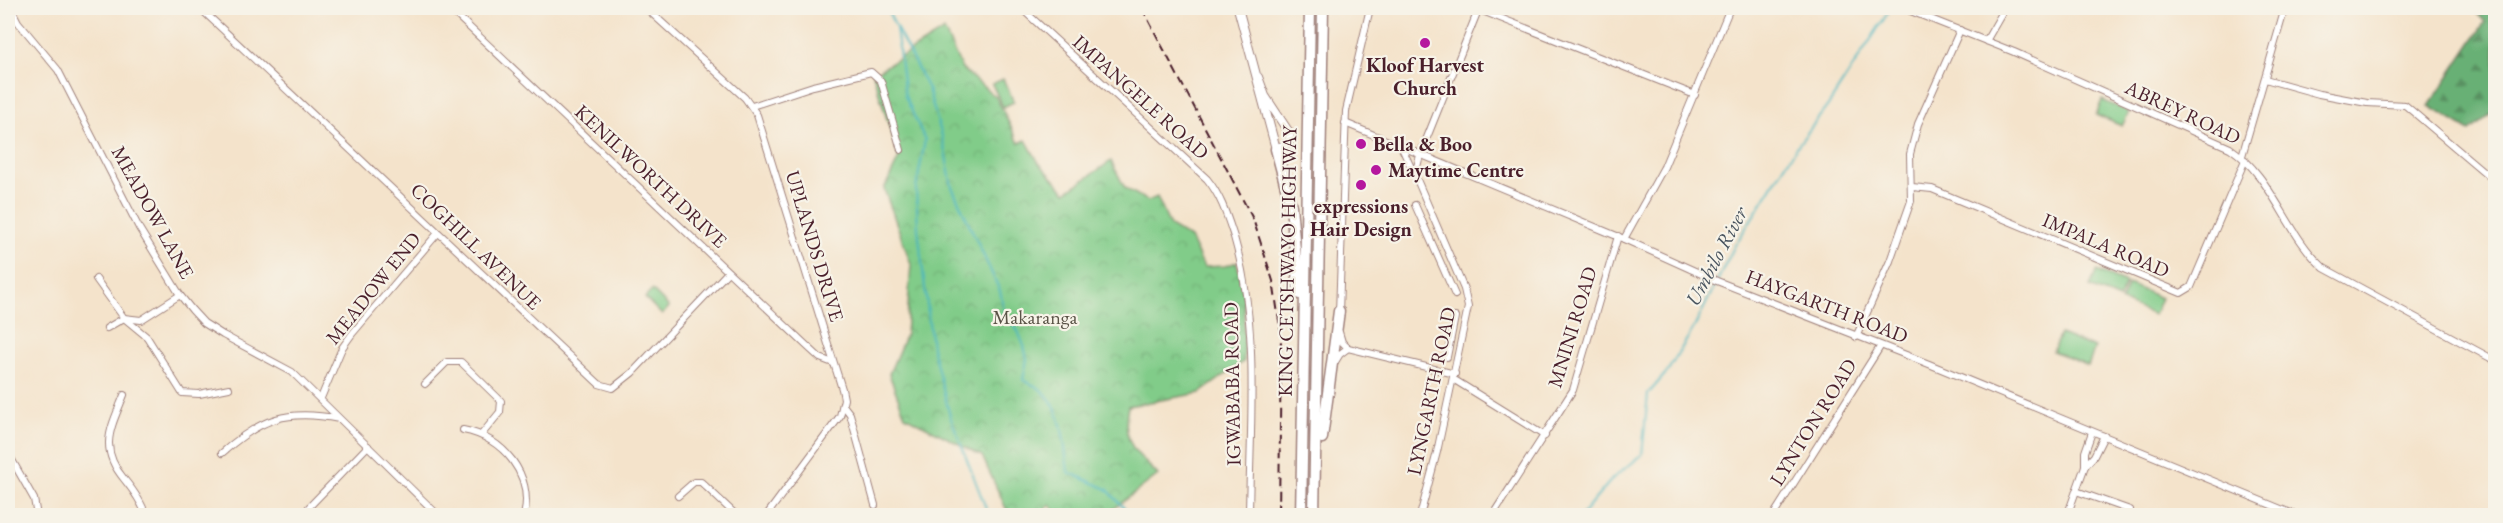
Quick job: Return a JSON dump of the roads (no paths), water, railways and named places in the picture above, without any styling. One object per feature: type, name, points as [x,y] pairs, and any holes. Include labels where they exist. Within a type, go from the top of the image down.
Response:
[{"type":"highway","name":"KING CETSHWAYO HIGHWAY","points":[[1301,516],[1310,8]]},
{"type":"highway","name":"KING CETSHWAYO HIGHWAY","points":[[1315,516],[1323,8]]},
{"type":"highway","points":[[1276,149],[1294,224],[1303,375]]},
{"type":"highway","points":[[1315,516],[1324,413],[1339,311]]},
{"type":"street","name":"MEADOW LANE","points":[[11,8],[18,22],[58,70],[139,228],[180,295],[204,323],[292,372],[439,516]]},
{"type":"street","name":"COGHILL AVENUE","points":[[200,8],[592,380],[609,388],[616,386],[632,373],[728,272]]},
{"type":"street","name":"KENILWORTH DRIVE","points":[[449,8],[818,357],[833,363]]},
{"type":"street","name":"UPLANDS DRIVE","points":[[646,8],[688,43],[752,106],[765,136],[842,389],[843,405],[850,414],[875,505]]},
{"type":"street","name":"IMPANGELE ROAD","points":[[1021,8],[1212,186]]},
{"type":"street","points":[[1238,8],[1276,149],[1288,144],[1290,134],[1265,96],[1258,77]]},
{"type":"street","points":[[1370,8],[1349,93],[1345,123],[1340,335],[1348,348],[1454,376],[1545,436]]},
{"type":"street","points":[[1414,175],[1478,8],[1695,95]]},
{"type":"street","name":"MNINI ROAD","points":[[1492,516],[1545,436],[1575,384],[1621,238],[1664,167],[1730,8]]},
{"type":"street","points":[[1986,41],[2005,8]]},
{"type":"street","points":[[2243,158],[2285,8]]},
{"type":"street","name":"ABREY ROAD","points":[[1906,9],[1986,41],[2230,148],[2243,158],[2310,253],[2324,268],[2496,361]]},
{"type":"street","points":[[1856,337],[1890,261],[1911,201],[1912,187],[1908,173],[1912,143],[1960,30]]},
{"type":"street","points":[[752,106],[813,86],[871,72],[880,81],[901,150]]},
{"type":"street","points":[[2265,79],[2357,101],[2405,105],[2496,182]]},
{"type":"street","name":"HAYGARTH ROAD","points":[[1345,123],[1621,238],[1734,288],[1880,347],[1906,355],[2298,516]]},
{"type":"street","name":"LYNGARTH ROAD","points":[[1402,148],[1456,270],[1468,307],[1454,376],[1420,516]]},
{"type":"street","name":"IMPALA ROAD","points":[[1912,187],[1932,189],[2181,293],[2191,287],[2243,158]]},
{"type":"street","name":"IGWABABA ROAD","points":[[1212,186],[1228,218],[1242,265],[1248,297],[1251,339],[1249,516]]},
{"type":"street","points":[[1415,205],[1455,295]]},
{"type":"street","name":"MEADOW END","points":[[321,398],[342,348],[374,306],[438,233]]},
{"type":"street","points":[[1446,274],[1456,270]]},
{"type":"street","points":[[96,279],[124,318],[147,337],[182,393],[199,394],[229,388]]},
{"type":"street","points":[[106,328],[124,318],[141,320],[180,295]]},
{"type":"street","points":[[1447,357],[1455,317]]},
{"type":"street","points":[[1451,343],[1461,345]]},
{"type":"street","name":"LYNTON ROAD","points":[[1773,516],[1880,347]]},
{"type":"street","points":[[1331,369],[1338,355],[1348,348]]},
{"type":"street","points":[[425,384],[447,362],[461,362],[501,401],[500,412],[482,434]]},
{"type":"street","points":[[124,395],[108,437],[109,455],[146,516]]},
{"type":"street","points":[[766,516],[835,423],[843,405]]},
{"type":"street","points":[[222,453],[244,434],[274,418],[309,414],[340,419]]},
{"type":"street","points":[[463,430],[482,434],[520,469],[527,492],[524,516]]},
{"type":"street","points":[[2067,516],[2085,466],[2085,452],[2092,432]]},
{"type":"street","points":[[2085,466],[2094,456],[2104,436]]},
{"type":"street","points":[[309,507],[368,446]]},
{"type":"street","points":[[8,453],[34,499],[37,516]]},
{"type":"street","points":[[678,496],[694,482],[701,482],[737,516]]},
{"type":"street","points":[[2076,491],[2130,510]]},
{"type":"waterway","points":[[886,8],[928,89],[942,136],[952,187],[1000,291],[1005,315],[1018,331],[1024,346],[1027,359],[1023,380],[1040,389],[1054,406],[1062,427],[1068,472],[1107,489],[1131,516]]},
{"type":"waterway","name":"Umbilo River","points":[[1581,516],[1613,478],[1642,455],[1648,394],[1667,372],[1695,326],[1735,245],[1798,145],[1829,104],[1891,8]]},
{"type":"waterway","points":[[896,28],[905,96],[925,140],[916,189],[918,229],[932,347],[950,416],[989,516]]},
{"type":"railway","points":[[1142,8],[1253,219],[1273,281],[1281,334],[1279,516]]},
{"type":"place","name":"Kloof Harvest Church","points":[[1425,43]]},
{"type":"place","name":"Bella & Boo","points":[[1361,144]]},
{"type":"place","name":"Maytime Centre","points":[[1376,170]]},
{"type":"place","name":"expressions Hair Design","points":[[1361,185]]},
{"type":"park label","name":"Makaranga","points":[[1035,317]]}]
